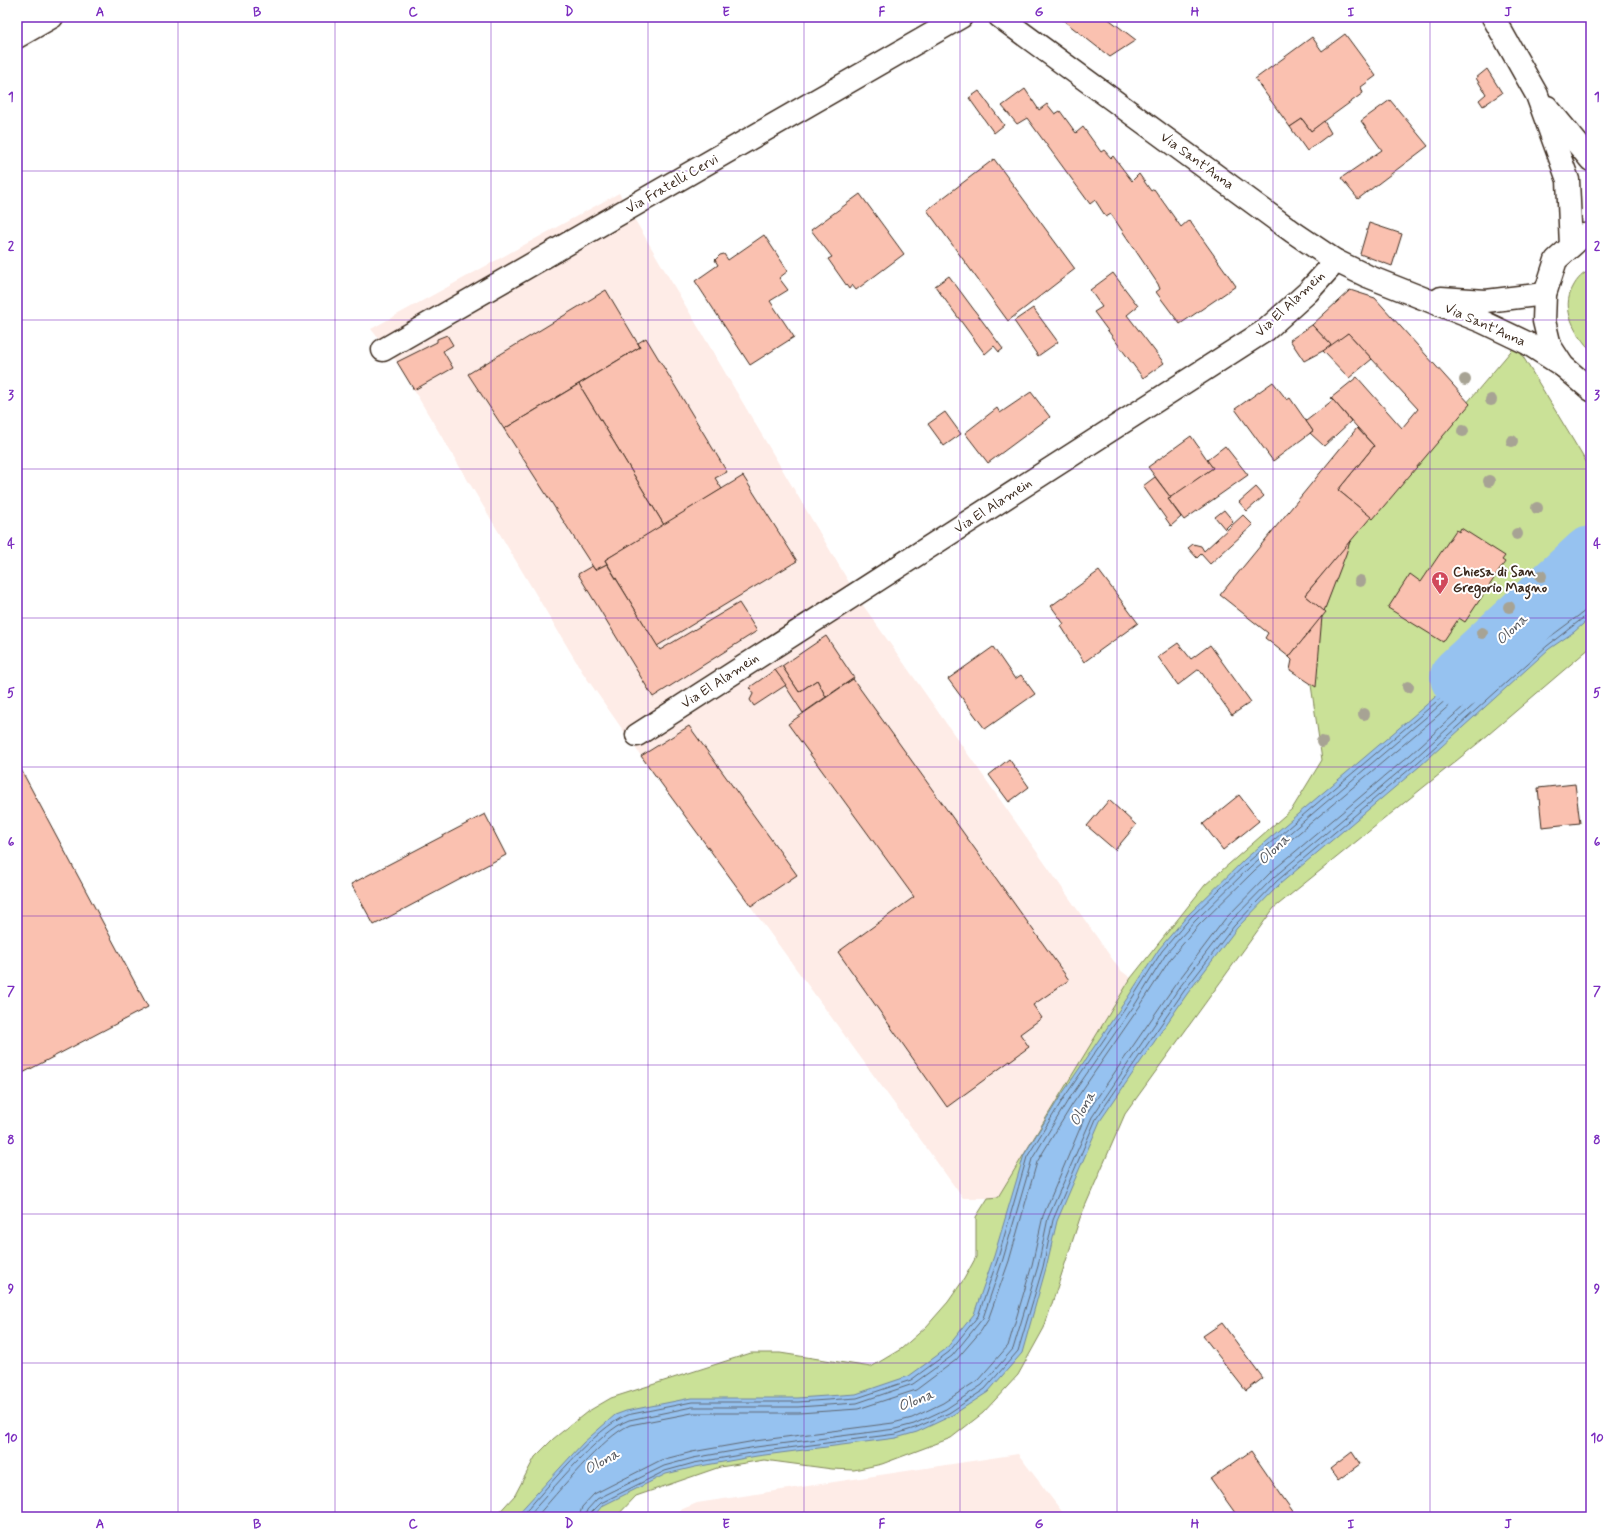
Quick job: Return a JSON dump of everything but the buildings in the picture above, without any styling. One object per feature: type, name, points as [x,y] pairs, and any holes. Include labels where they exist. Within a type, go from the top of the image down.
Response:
[{"type":"street","points":[[17,37],[52,17]]},
{"type":"street","name":"Via Fratelli Cervi","points":[[383,350],[961,17]]},
{"type":"street","name":"Via Sant'Anna","points":[[1000,17],[1293,232],[1336,261],[1367,276],[1483,322],[1527,343],[1563,366]]},
{"type":"street","points":[[1493,17],[1537,95],[1568,180],[1571,246]]},
{"type":"street","points":[[1537,95],[1591,160]]},
{"type":"street","points":[[1591,234],[1584,235],[1556,260],[1545,294],[1544,321],[1550,346],[1563,366],[1591,390]]},
{"type":"street","name":"Via El Alamein","points":[[637,735],[1266,330],[1308,292],[1336,261]]},
{"type":"street","name":"Via Sant'Anna","points":[[1403,290],[1448,300],[1486,301],[1545,294]]},
{"type":"shaded area","points":[[619,193],[860,601],[1120,970],[1131,978],[998,1198],[963,1198],[641,756],[583,673],[397,362],[371,329]]},
{"type":"shaded area","points":[[1018,1454],[1066,1517],[664,1517],[697,1503]]},
{"type":"green space","points":[[1591,270],[1591,351],[1575,329],[1568,304],[1569,295],[1576,281]]},
{"type":"green space","points":[[1516,345],[1591,470],[1591,647],[1482,740],[1274,908],[1125,1114],[1080,1218],[1044,1328],[1018,1375],[983,1413],[951,1438],[882,1464],[854,1470],[832,1469],[764,1460],[720,1467],[636,1496],[616,1517],[495,1517],[515,1495],[535,1457],[553,1439],[587,1412],[611,1398],[751,1353],[780,1353],[871,1367],[901,1349],[926,1327],[948,1302],[964,1279],[976,1257],[976,1217],[988,1198],[998,1197],[1131,978],[1205,885],[1292,809],[1322,760],[1310,678],[1322,616],[1350,541]]},
{"type":"water","points":[[1591,560],[1591,617],[1574,632],[1549,649],[1420,766],[1280,884],[1237,928],[1187,994],[1100,1121],[1057,1221],[1046,1268],[1022,1353],[988,1392],[951,1416],[917,1432],[896,1438],[757,1456],[695,1467],[666,1474],[602,1506],[593,1517],[515,1517],[583,1443],[615,1415],[626,1411],[691,1398],[798,1398],[856,1394],[909,1376],[946,1349],[974,1314],[994,1256],[1024,1155],[1060,1097],[1159,949],[1188,915],[1245,859],[1425,706]]},
{"type":"waterway","name":"Olona","points":[[1461,677],[1591,557]]},
{"type":"place","name":"Chiesa di San Gregorio Magno","points":[[1440,595]]}]
